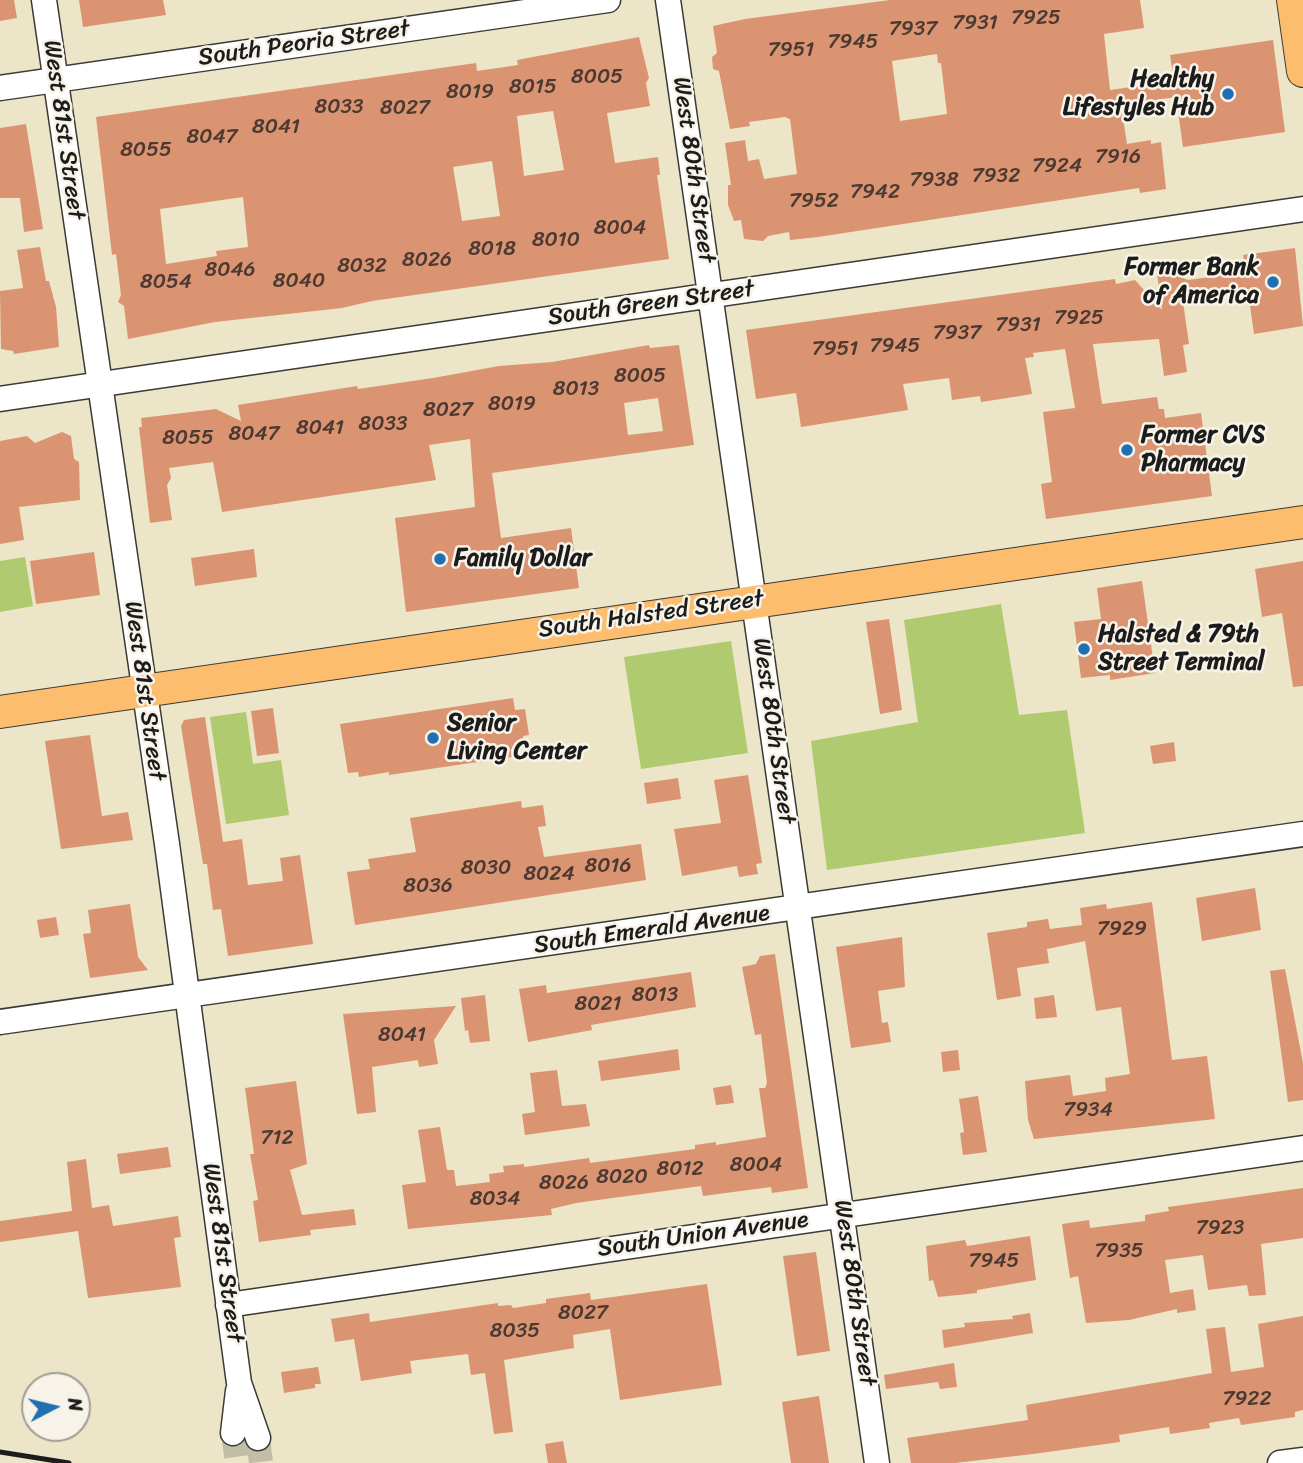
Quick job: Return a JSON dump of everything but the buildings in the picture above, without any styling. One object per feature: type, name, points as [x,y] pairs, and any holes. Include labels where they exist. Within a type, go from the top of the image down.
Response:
[{"type":"main road","points":[[1293,0],[1303,71]]},
{"type":"main road","name":"South Halsted Street","points":[[0,712],[1303,522]]},
{"type":"street","name":"West 81st Street","points":[[44,0],[144,690],[239,1383],[258,1438]]},
{"type":"street","name":"South Peoria Street","points":[[0,88],[608,0]]},
{"type":"street","name":"West 80th Street","points":[[668,0],[877,1463]]},
{"type":"street","name":"South Green Street","points":[[0,399],[1303,209]]},
{"type":"street","name":"South Emerald Avenue","points":[[0,1022],[799,909],[1303,834]]},
{"type":"street","name":"South Union Avenue","points":[[228,1305],[1303,1148]]},
{"type":"street","name":"West 81st Street","points":[[233,1433],[239,1383]]},
{"type":"street","points":[[1280,1463],[1303,1460]]},
{"type":"green space","points":[[25,557],[33,606],[0,612],[0,561]]},
{"type":"green space","points":[[1001,604],[1019,715],[1067,710],[1085,833],[827,870],[811,741],[918,722],[904,620]]},
{"type":"green space","points":[[731,641],[748,753],[641,769],[624,657]]},
{"type":"green space","points":[[246,712],[253,764],[281,760],[289,815],[226,824],[210,717]]},
{"type":"tunnel","points":[[233,1433],[237,1463]]},
{"type":"tunnel","points":[[258,1438],[261,1463]]},
{"type":"railway","points":[[0,1452],[69,1463]]},
{"type":"place","name":"Healthy Lifestyles Hub","points":[[1228,94]]},
{"type":"place","name":"Former Bank of America","points":[[1273,282]]},
{"type":"place","name":"Former CVS Pharmacy","points":[[1127,450]]},
{"type":"place","name":"Family Dollar","points":[[440,559]]},
{"type":"place","name":"Halsted & 79th Street Terminal","points":[[1084,649]]},
{"type":"place","name":"Senior Living Center","points":[[433,738]]}]
